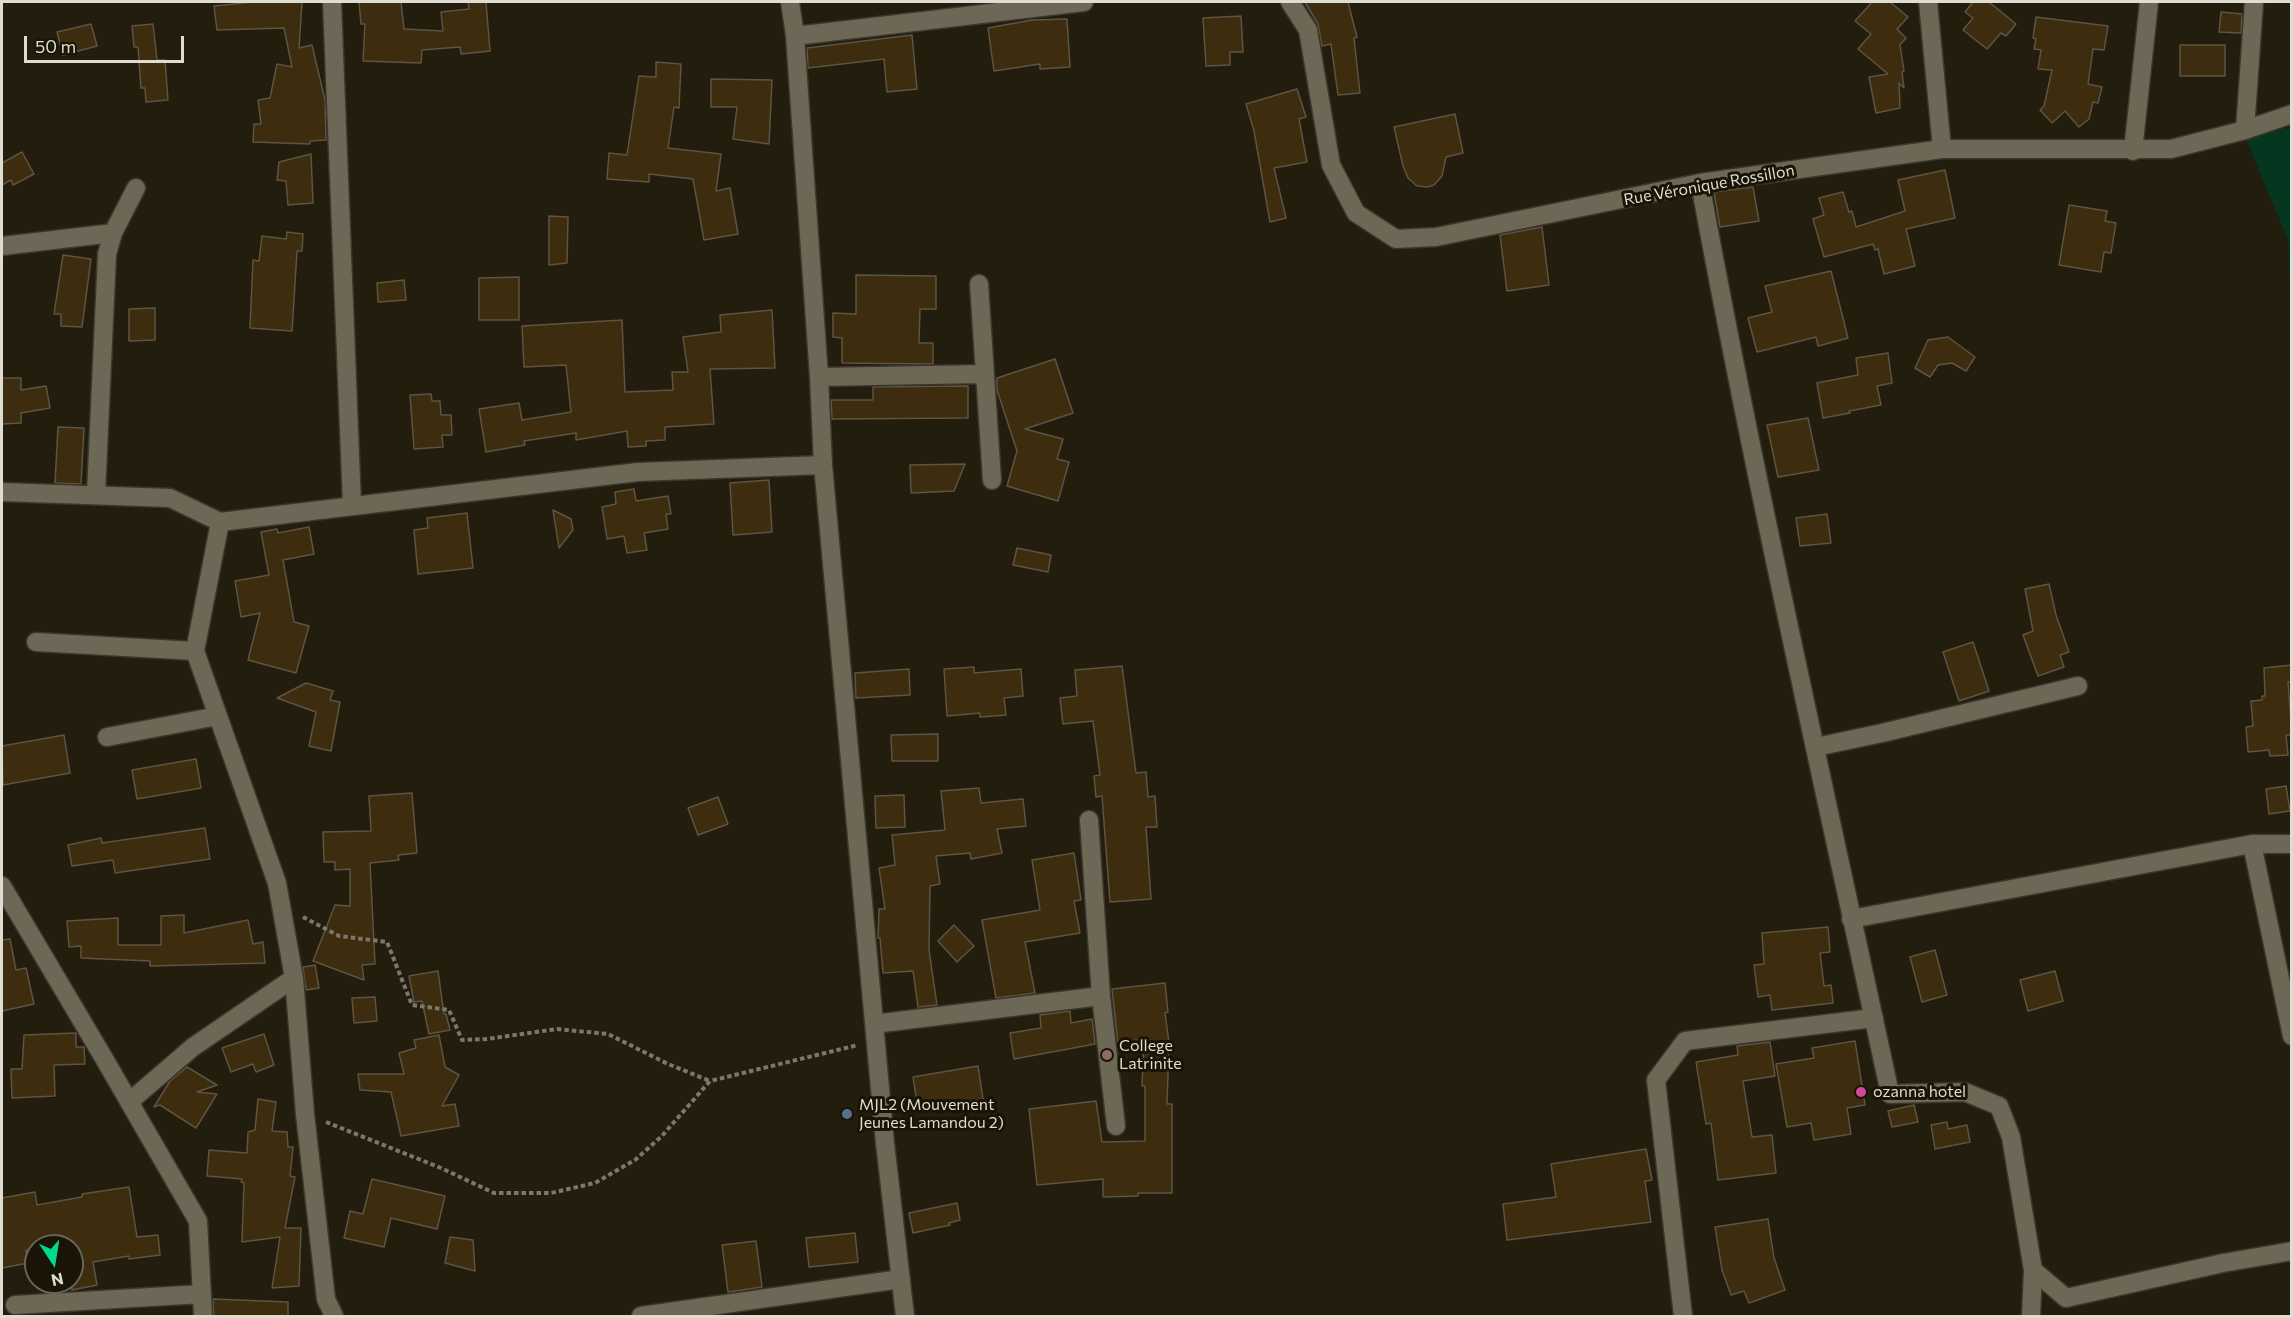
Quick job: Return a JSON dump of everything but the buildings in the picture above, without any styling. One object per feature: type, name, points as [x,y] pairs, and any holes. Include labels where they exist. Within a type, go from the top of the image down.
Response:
[{"type":"street","points":[[332,2],[352,505]]},
{"type":"street","points":[[790,2],[795,36],[819,376],[823,465],[885,1143],[905,1317]]},
{"type":"street","points":[[795,36],[1084,2]]},
{"type":"street","name":"Rue Véronique Rossillon","points":[[1290,2],[1308,30],[1331,165],[1356,213],[1396,239],[1436,237],[1700,183],[1942,149],[2133,151],[2171,149],[2246,130],[2292,114]]},
{"type":"street","points":[[1928,2],[1942,149]]},
{"type":"street","points":[[2133,151],[2149,2]]},
{"type":"street","points":[[2246,130],[2254,2]]},
{"type":"street","points":[[1700,183],[1733,361],[1890,1094],[1965,1092],[1999,1106],[2011,1137],[2033,1270],[2031,1317]]},
{"type":"street","points":[[96,494],[107,254],[113,233],[136,188]]},
{"type":"street","points":[[2,246],[87,234],[113,233]]},
{"type":"street","points":[[980,284],[992,480]]},
{"type":"street","points":[[819,376],[985,374]]},
{"type":"street","points":[[2,492],[170,498],[220,522],[638,472],[823,465]]},
{"type":"street","points":[[220,522],[195,651],[277,882],[282,906],[294,978],[304,1114],[326,1299],[333,1317]]},
{"type":"street","points":[[36,642],[195,651]]},
{"type":"street","points":[[1816,747],[2078,686]]},
{"type":"street","points":[[107,737],[218,716]]},
{"type":"street","points":[[1089,820],[1101,996],[1116,1126]]},
{"type":"street","points":[[1851,919],[2252,844],[2292,844]]},
{"type":"street","points":[[2252,844],[2292,1036]]},
{"type":"street","points":[[2,886],[198,1221],[204,1317]]},
{"type":"street","points":[[129,1102],[193,1047],[294,978]]},
{"type":"street","points":[[875,1032],[1101,996]]},
{"type":"street","points":[[1683,1317],[1656,1080],[1685,1041],[1874,1018]]},
{"type":"street","points":[[2033,1270],[2066,1298],[2223,1263],[2292,1251]]},
{"type":"street","points":[[641,1317],[901,1279]]},
{"type":"street","points":[[15,1305],[202,1294]]},
{"type":"path","points":[[282,906],[339,936],[387,942],[412,1005],[449,1010],[462,1040],[487,1039],[557,1029],[608,1034],[710,1082]]},
{"type":"path","points":[[304,1114],[441,1167],[494,1193],[551,1193],[595,1183],[635,1160],[661,1137],[710,1082],[875,1032]]},
{"type":"green space","points":[[2291,128],[2291,337],[2288,240],[2244,134]]},
{"type":"place","name":"College Latrinite","points":[[1107,1055]]},
{"type":"place","name":"ozanna hotel","points":[[1861,1092]]},
{"type":"place","name":"MJL2 (Mouvement Jeunes Lamandou 2)","points":[[847,1114]]}]
